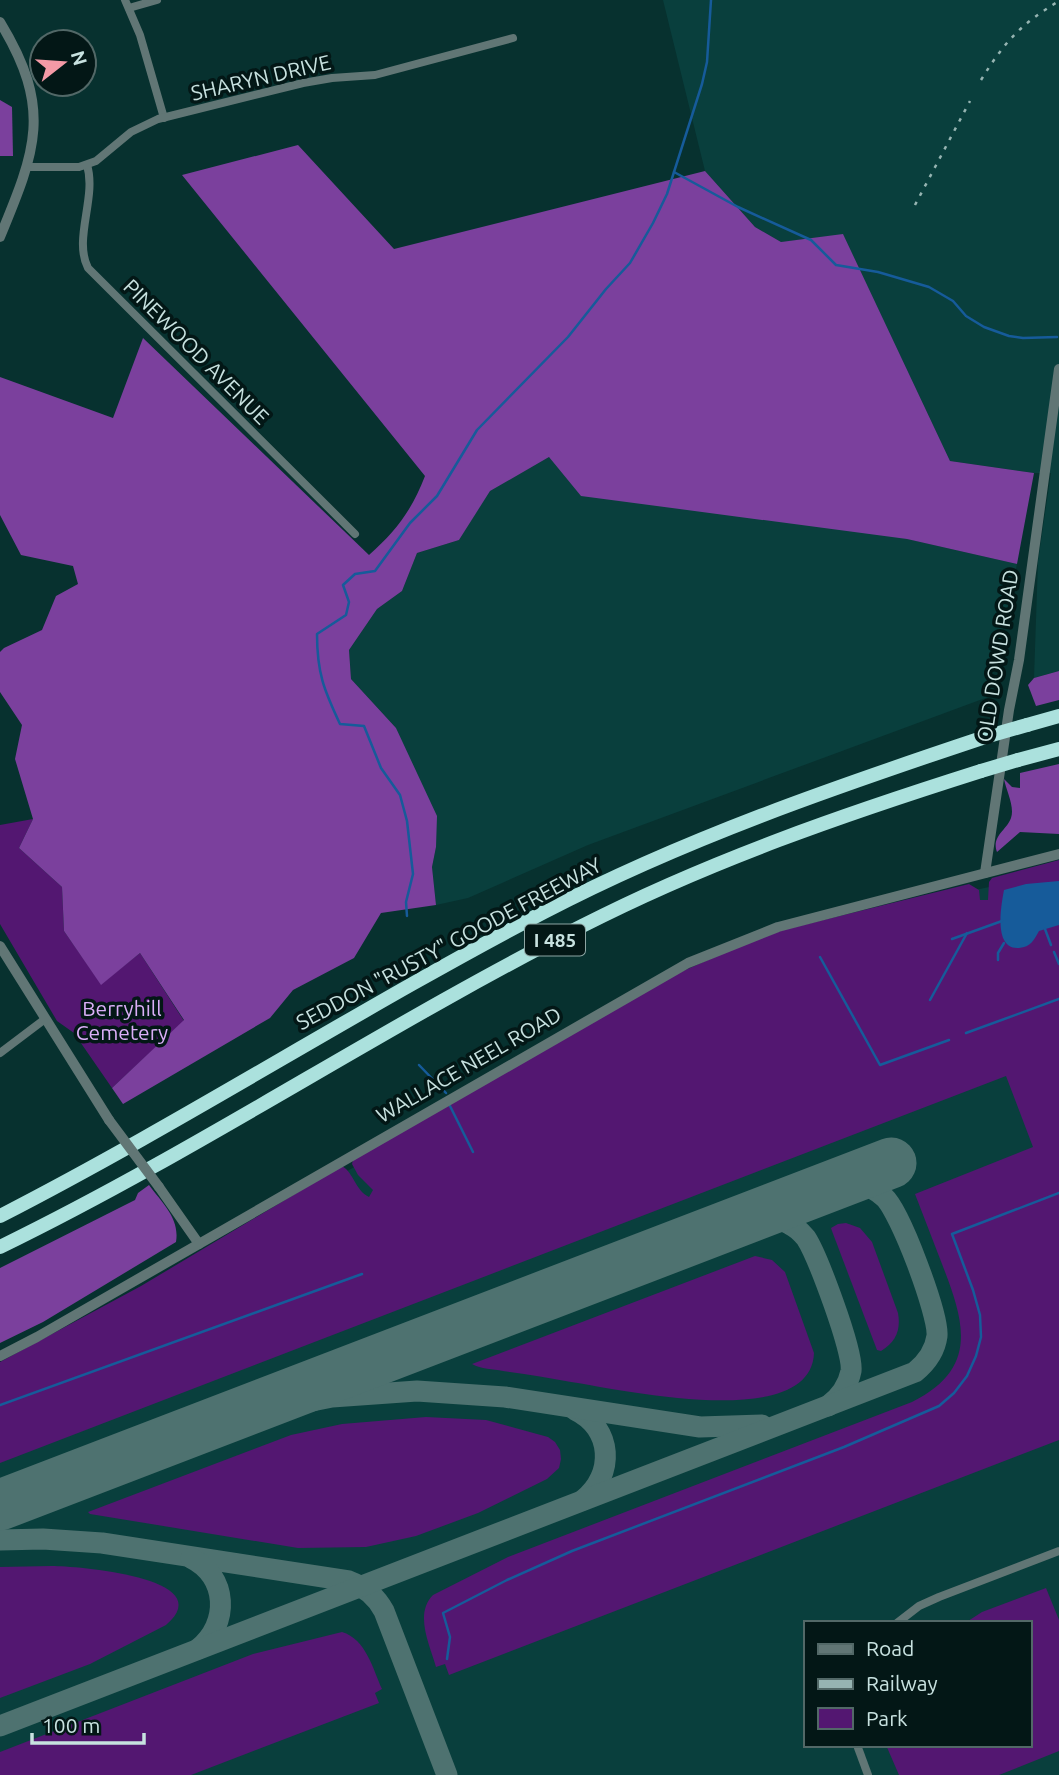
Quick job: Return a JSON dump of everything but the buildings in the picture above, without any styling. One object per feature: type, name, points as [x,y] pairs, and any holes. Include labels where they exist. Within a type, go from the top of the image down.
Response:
[{"type":"highway","name":"SEDDON \"RUSTY\" GOODE FREEWAY","points":[[0,1216],[138,1143],[545,912],[672,852],[872,775],[985,737],[1059,716]]},
{"type":"highway","name":"I 485","points":[[0,1247],[104,1194],[450,995],[585,924],[778,840],[981,771],[1059,749]]},
{"type":"street","points":[[157,0],[127,4],[147,58],[164,118]]},
{"type":"street","points":[[0,22],[32,96],[35,132],[28,167],[0,237]]},
{"type":"street","name":"SHARYN DRIVE","points":[[87,165],[96,161],[131,132],[164,118],[303,83],[375,75],[513,38]]},
{"type":"street","points":[[28,167],[74,168],[87,165]]},
{"type":"street","name":"PINEWOOD AVENUE","points":[[87,165],[90,185],[83,251],[88,268],[355,534]]},
{"type":"street","name":"OLD DOWD ROAD","points":[[985,873],[1059,369]]},
{"type":"street","points":[[985,873],[1059,854]]},
{"type":"street","name":"WALLACE NEEL ROAD","points":[[0,1356],[688,963],[778,927],[985,873]]},
{"type":"street","points":[[0,946],[109,1120],[199,1244]]},
{"type":"street","points":[[0,1053],[45,1020]]},
{"type":"street","points":[[900,1621],[919,1606],[939,1597],[1059,1551]]},
{"type":"street","points":[[858,1747],[868,1775]]},
{"type":"shaded area","points":[[663,0],[1059,0],[1059,671],[1034,678],[1038,561],[1051,473],[950,461],[843,235],[781,242],[755,227],[705,171]]},
{"type":"shaded area","points":[[0,100],[12,107],[13,156],[0,156]]},
{"type":"shaded area","points":[[298,145],[394,249],[705,171],[755,227],[781,242],[843,234],[950,461],[1034,473],[1017,564],[907,539],[581,496],[549,457],[490,491],[459,540],[417,553],[402,591],[377,609],[349,650],[351,679],[396,728],[437,816],[432,867],[436,905],[381,913],[354,958],[293,990],[270,1018],[123,1104],[112,1088],[184,1020],[140,953],[101,985],[64,931],[62,887],[19,848],[33,819],[15,759],[22,725],[0,692],[0,652],[42,630],[56,596],[78,584],[73,566],[21,555],[0,515],[0,377],[113,418],[143,338],[369,555],[402,519],[425,476],[182,175]]},
{"type":"shaded area","points":[[549,457],[1017,564],[988,697],[588,845],[468,898],[436,905],[432,867],[436,847],[396,728],[351,679],[349,650],[377,609],[402,591],[417,553],[459,540],[489,491]]},
{"type":"shaded area","points":[[1059,671],[1059,700],[1036,706],[1028,685],[1034,678]]},
{"type":"shaded area","points":[[1059,764],[1059,834],[1020,832],[997,852],[996,842],[1012,814],[1004,779],[1012,787],[1020,788],[1020,773]]},
{"type":"shaded area","points":[[1059,872],[1059,1775],[0,1775],[0,1371],[500,1083],[850,917]]},
{"type":"shaded area","points":[[149,1185],[173,1218],[177,1233],[176,1242],[43,1322],[0,1343],[0,1268],[135,1200],[138,1193]]},
{"type":"green space","name":"Berryhill Cemetery","points":[[33,819],[19,848],[62,887],[64,931],[101,984],[140,953],[184,1021],[112,1088],[74,1033],[57,1021],[0,924],[0,825]]},
{"type":"green space","points":[[1059,860],[1059,1440],[449,1675],[445,1664],[436,1667],[424,1620],[427,1603],[433,1595],[508,1557],[912,1402],[934,1389],[948,1374],[957,1358],[961,1342],[960,1324],[950,1285],[915,1194],[1033,1147],[1006,1076],[0,1463],[0,1362],[141,1286],[342,1166],[369,1197],[373,1190],[358,1175],[352,1164],[353,1160],[674,975],[783,930],[969,884],[979,890],[980,900],[988,900],[989,882],[992,878]]},
{"type":"green space","points":[[846,1223],[860,1228],[872,1242],[898,1313],[896,1335],[881,1351],[877,1350],[831,1228]]},
{"type":"green space","points":[[755,1256],[772,1260],[785,1272],[814,1353],[805,1378],[781,1392],[748,1399],[668,1397],[487,1369],[472,1364]]},
{"type":"green space","points":[[426,1417],[486,1420],[548,1437],[560,1450],[559,1468],[547,1479],[478,1513],[416,1536],[366,1547],[298,1548],[88,1512],[291,1435],[342,1424]]},
{"type":"green space","points":[[52,1566],[113,1572],[160,1585],[175,1596],[178,1609],[166,1625],[90,1664],[0,1698],[0,1567]]},
{"type":"green space","points":[[1046,1588],[1059,1620],[1059,1751],[999,1775],[899,1775],[887,1747],[1031,1747],[1031,1621],[968,1621],[982,1612]]},
{"type":"green space","points":[[342,1632],[357,1641],[368,1656],[382,1689],[375,1693],[379,1703],[191,1775],[0,1775],[0,1752],[253,1654]]},
{"type":"water","points":[[1059,881],[1059,925],[1039,931],[1029,945],[1011,947],[1002,935],[1001,906],[1004,890],[1026,884]]},
{"type":"waterway","points":[[407,916],[406,902],[413,874],[407,821],[400,795],[381,768],[364,726],[340,724],[323,681],[318,660],[317,634],[346,615],[349,602],[343,585],[355,574],[375,571],[410,523],[437,496],[477,430],[568,337],[630,263],[667,194],[702,84],[707,62],[711,0]]},
{"type":"waterway","points":[[674,172],[738,207],[811,240],[836,265],[878,272],[929,287],[953,301],[966,316],[984,327],[1009,336],[1057,337]]},
{"type":"waterway","points":[[952,939],[1002,921]]},
{"type":"waterway","points":[[1045,929],[1051,945]]},
{"type":"waterway","points":[[930,1000],[967,933]]},
{"type":"waterway","points":[[998,960],[998,953],[1004,943]]},
{"type":"waterway","points":[[1054,952],[1059,964]]},
{"type":"waterway","points":[[820,957],[880,1065],[949,1040]]},
{"type":"waterway","points":[[966,1033],[1059,999]]},
{"type":"waterway","points":[[419,1065],[446,1093]]},
{"type":"waterway","points":[[450,1106],[473,1152]]},
{"type":"waterway","points":[[447,1659],[450,1637],[443,1613],[507,1580],[572,1551],[844,1447],[939,1406],[967,1376],[981,1337],[980,1315],[973,1290],[952,1234],[1059,1193]]},
{"type":"waterway","points":[[0,1405],[362,1274]]},
{"type":"taxiway","points":[[0,1726],[915,1372],[929,1356],[937,1336],[932,1307],[908,1242],[891,1206],[878,1192],[860,1184],[834,1185]]},
{"type":"taxiway","points":[[737,1222],[763,1217],[783,1221],[800,1232],[811,1248],[834,1304],[850,1361],[851,1371],[846,1386],[828,1406]]},
{"type":"taxiway","points":[[227,1418],[332,1397],[417,1391],[505,1397],[700,1427],[762,1425]]},
{"type":"taxiway","points":[[575,1410],[597,1428],[605,1452],[601,1478],[583,1500]]},
{"type":"taxiway","points":[[0,1540],[43,1539],[102,1543],[349,1581],[360,1586],[374,1596],[384,1611],[447,1775]]},
{"type":"taxiway","points":[[191,1558],[212,1576],[220,1601],[216,1627],[198,1649]]},
{"type":"runway","points":[[0,1505],[891,1163]]},
{"type":"railway","points":[[981,80],[1015,34],[1059,1]]},
{"type":"railway","points":[[915,205],[970,101]]}]
